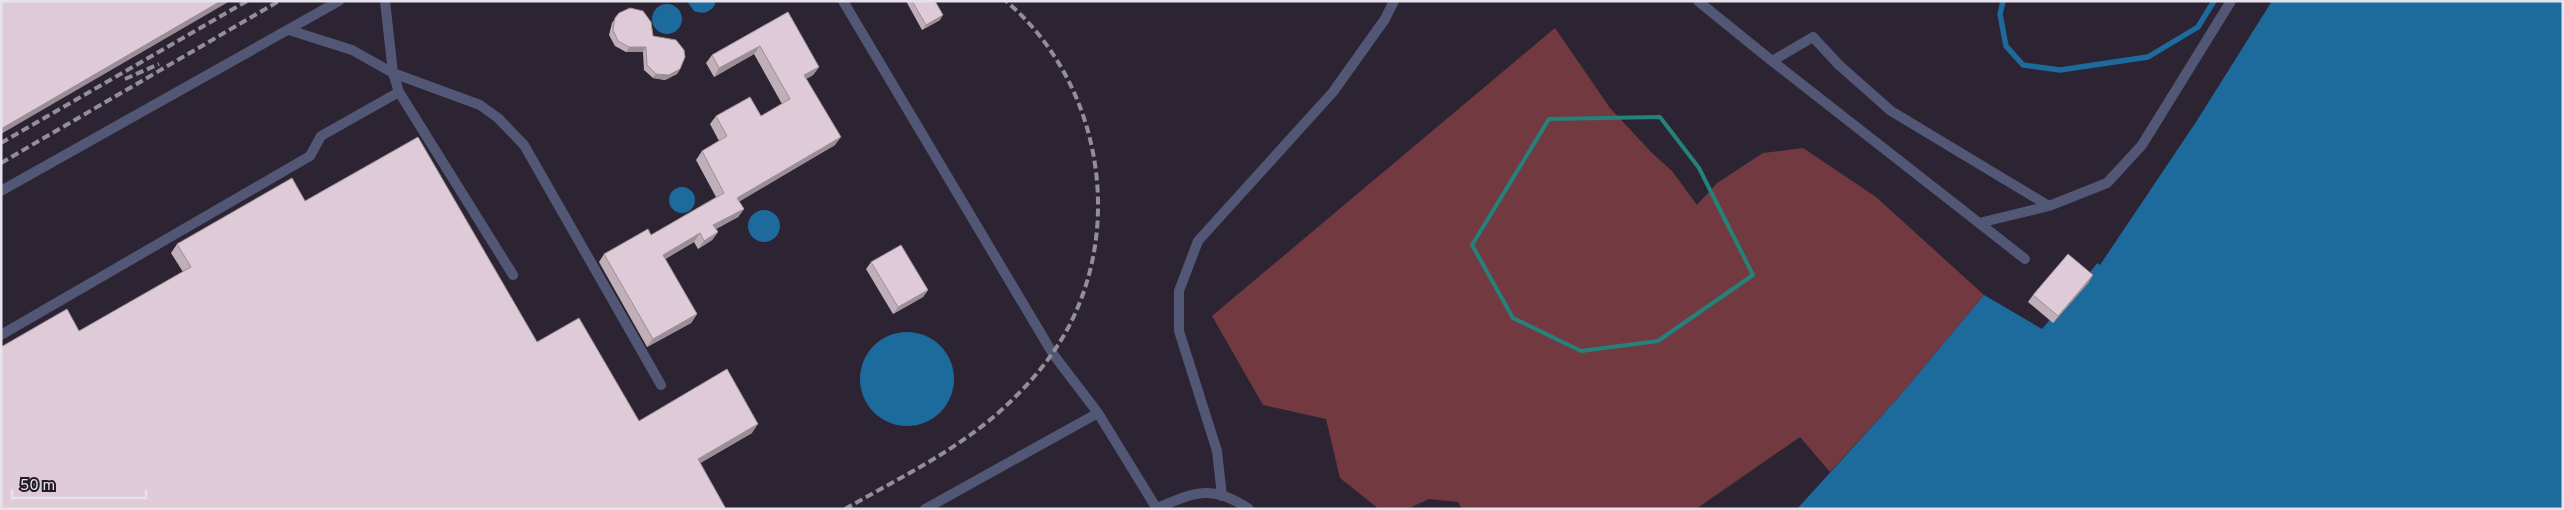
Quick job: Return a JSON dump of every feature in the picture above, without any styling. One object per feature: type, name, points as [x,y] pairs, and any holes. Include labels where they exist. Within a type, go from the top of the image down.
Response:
[{"type":"lane","points":[[1,191],[339,1]]},
{"type":"lane","points":[[385,1],[393,73],[399,92],[513,275]]},
{"type":"lane","points":[[842,1],[1052,354],[1098,413],[1157,508],[1187,496],[1210,492],[1237,501],[1249,509]]},
{"type":"lane","points":[[1222,496],[1217,451],[1179,331],[1179,291],[1198,240],[1333,92],[1385,19],[1394,1]]},
{"type":"lane","points":[[1698,1],[2025,259]]},
{"type":"lane","points":[[1979,223],[2049,206],[2107,183],[2142,145],[2231,1]]},
{"type":"lane","points":[[289,30],[352,50],[393,73],[480,105],[498,118],[524,145],[661,385]]},
{"type":"lane","points":[[1772,61],[1813,37],[1839,65],[1891,111],[2049,206]]},
{"type":"lane","points":[[1,335],[310,156],[321,136],[399,92]]},
{"type":"lane","points":[[925,509],[1098,413]]},
{"type":"highlighted area","points":[[1660,117],[1699,168],[1753,275],[1658,341],[1581,351],[1513,318],[1472,245],[1549,119]]},
{"type":"shaded area","points":[[1555,28],[1610,108],[1652,153],[1672,171],[1697,205],[1717,183],[1763,153],[1803,148],[1876,197],[1984,295],[1897,399],[1830,472],[1800,437],[1696,509],[1462,509],[1458,502],[1429,499],[1407,509],[1379,509],[1340,478],[1326,419],[1263,405],[1212,316]]},
{"type":"water","points":[[687,1],[716,1],[713,8],[708,12],[701,13],[694,11]]},
{"type":"water","points":[[2262,1],[2563,1],[2563,509],[1797,509],[1897,399],[1984,295],[2042,329],[2100,260]]},
{"type":"water","points":[[667,4],[673,5],[681,13],[681,25],[673,33],[667,34],[661,33],[653,25],[652,19],[653,13],[661,5]]},
{"type":"water","points":[[682,187],[691,191],[695,200],[691,209],[682,213],[673,209],[669,200],[673,191]]},
{"type":"water","points":[[764,210],[770,211],[775,215],[779,220],[779,232],[775,237],[770,241],[764,242],[758,241],[753,237],[749,232],[748,226],[749,220],[753,215],[758,211]]},
{"type":"water","points":[[898,332],[916,332],[941,345],[951,361],[954,379],[951,397],[941,413],[916,426],[898,426],[873,413],[860,388],[860,370],[873,345]]},
{"type":"pier","points":[[2259,1],[2272,1],[2196,122],[2100,265],[2095,261],[2131,199]]},
{"type":"building","points":[[1,1],[221,1],[1,129]]},
{"type":"building","points":[[912,1],[935,1],[943,15],[926,25]]},
{"type":"building","points":[[630,8],[643,11],[651,22],[653,36],[676,40],[684,50],[685,57],[680,69],[669,75],[656,74],[647,65],[646,47],[629,47],[618,41],[613,30],[615,18],[619,13]]},
{"type":"building","points":[[788,12],[819,67],[804,75],[841,137],[737,198],[744,209],[713,225],[718,232],[704,241],[700,233],[663,255],[697,314],[653,339],[604,254],[648,229],[651,235],[724,193],[702,151],[727,136],[716,116],[750,97],[761,116],[790,99],[760,46],[719,68],[712,55]]},
{"type":"building","points":[[418,137],[537,342],[579,318],[639,421],[727,369],[758,424],[698,459],[726,509],[1,509],[1,347],[67,309],[79,331],[191,267],[177,244],[292,178],[305,201]]},
{"type":"building","points":[[901,245],[928,290],[898,307],[871,262]]},
{"type":"building","points":[[2068,254],[2093,275],[2058,316],[2033,295]]},
{"type":"waterway","points":[[2003,1],[2000,14],[2006,46],[2023,65],[2060,70],[2148,57],[2198,27],[2214,1]]},
{"type":"railway","points":[[1,143],[247,1]]},
{"type":"railway","points":[[1,163],[279,1]]},
{"type":"railway","points":[[845,509],[952,447],[973,433],[1010,402],[1035,376],[1056,348],[1068,328],[1086,286],[1095,243],[1098,198],[1093,154],[1082,111],[1063,70],[1038,33],[1006,1]]},
{"type":"railway","points":[[125,79],[159,64]]}]
